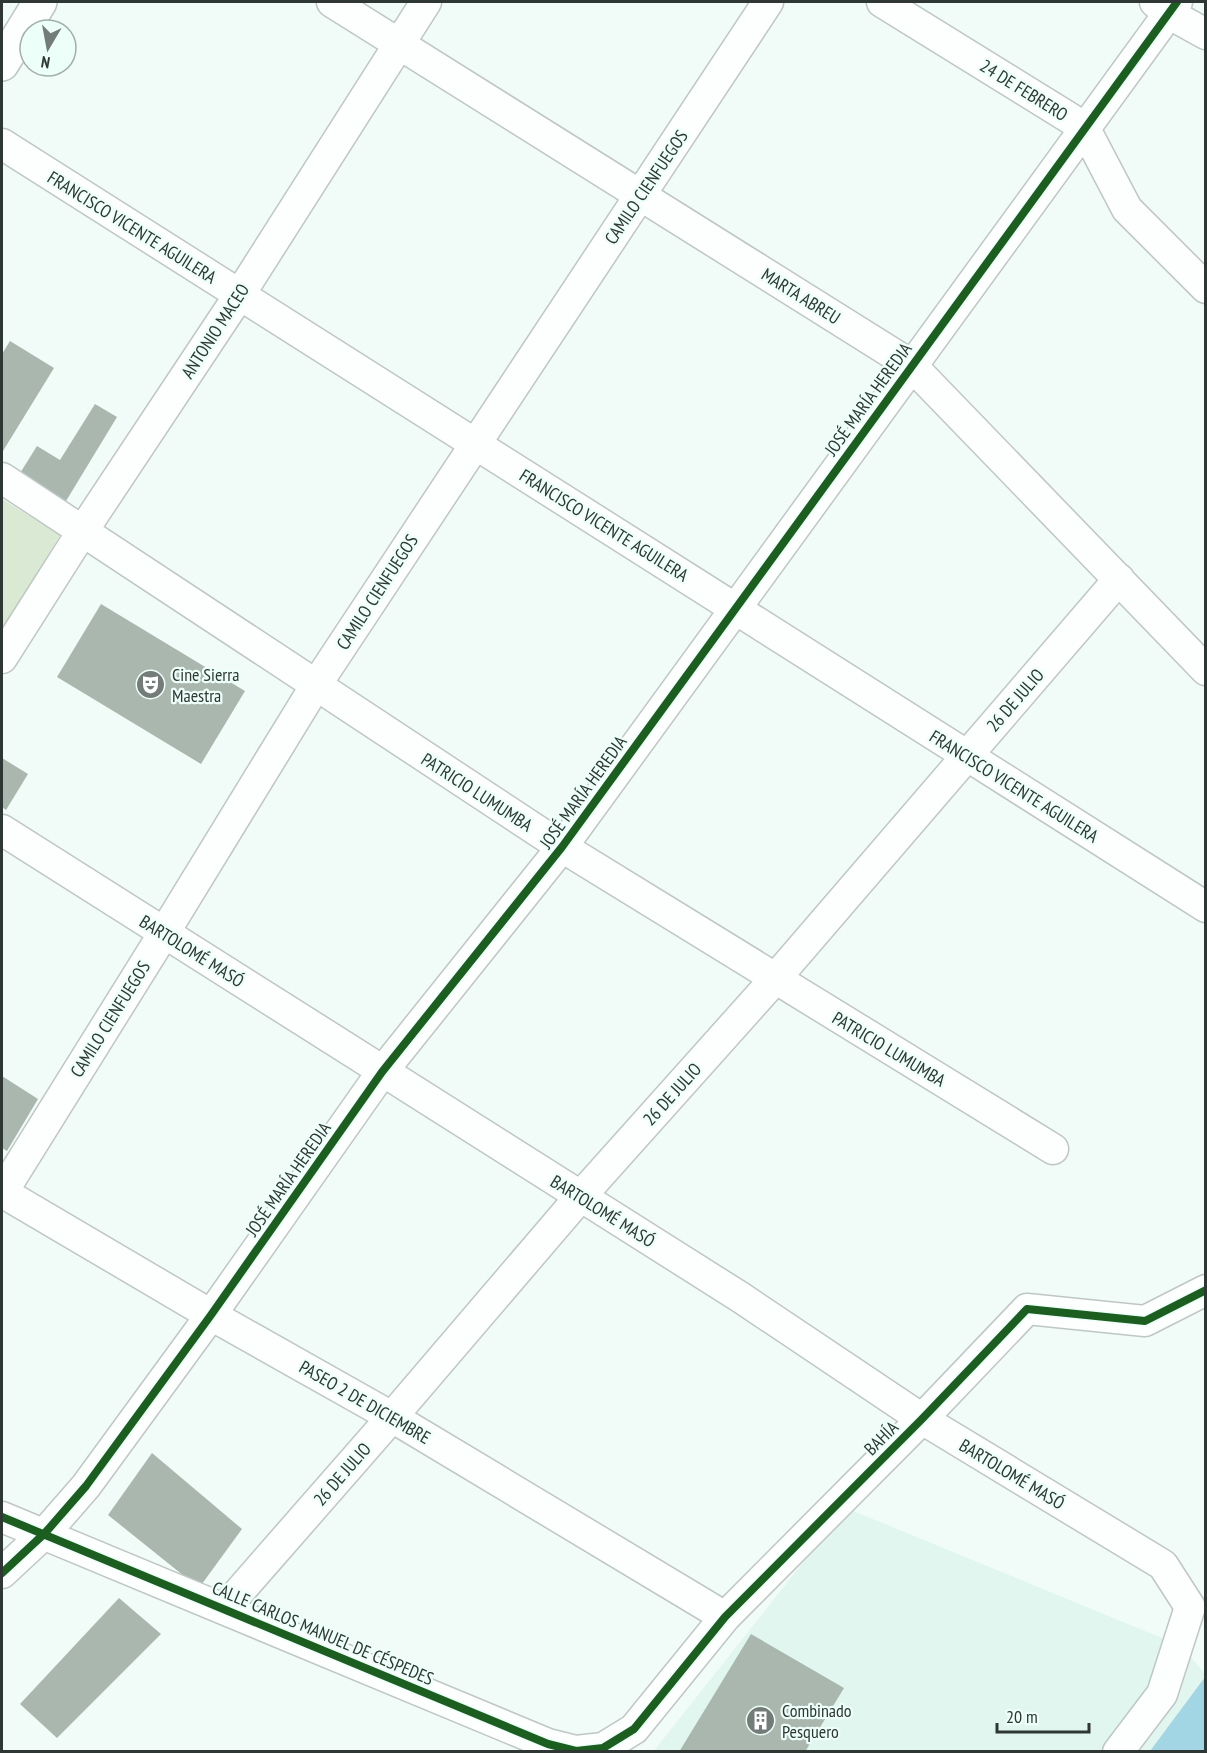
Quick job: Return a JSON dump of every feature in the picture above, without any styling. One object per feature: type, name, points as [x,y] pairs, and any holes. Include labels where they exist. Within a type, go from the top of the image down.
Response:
[{"type":"main road","points":[[2,64],[40,2]]},
{"type":"street","name":"MARTA ABREU","points":[[332,2],[911,365],[1206,669]]},
{"type":"street","name":"ANTONIO MACEO","points":[[2,658],[82,532],[240,294],[426,2]]},
{"type":"street","name":"CAMILO CIENFUEGOS","points":[[2,1192],[316,685],[768,2]]},
{"type":"street","name":"24 DE FEBRERO","points":[[882,2],[1084,127],[1127,209],[1206,288]]},
{"type":"street","name":"JOSÉ MARÍA HEREDIA","points":[[2,1573],[45,1533],[86,1486],[211,1316],[382,1072],[562,847],[1084,127],[1167,5]]},
{"type":"street","points":[[1167,5],[1206,34]]},
{"type":"street","name":"FRANCISCO VICENTE AGUILERA","points":[[2,144],[1206,907]]},
{"type":"street","name":"PATRICIO LUMUMBA","points":[[2,478],[562,847],[1053,1149]]},
{"type":"street","name":"26 DE JULIO","points":[[225,1608],[580,1197],[775,979],[1119,579]]},
{"type":"street","name":"BARTOLOMÉ MASÓ","points":[[2,830],[740,1298],[922,1419],[1163,1565],[1190,1606],[1162,1694],[1118,1752]]},
{"type":"street","name":"PASEO 2 DE DICIEMBRE","points":[[2,1192],[211,1316],[392,1417],[725,1617]]},
{"type":"street","name":"BAHÍA","points":[[634,1729],[725,1617],[922,1419],[1026,1309],[1145,1321],[1206,1290]]},
{"type":"street","name":"CALLE CARLOS MANUEL DE CÉSPEDES","points":[[2,1517],[548,1744],[576,1751],[603,1748],[634,1729]]},
{"type":"shaded area","points":[[2,499],[60,535],[2,630]]},
{"type":"shaded area","points":[[846,1508],[1179,1645],[1205,1673],[1205,1677],[1150,1751],[653,1752]]},
{"type":"water","points":[[1205,1677],[1205,1751],[1150,1751]]},
{"type":"building","points":[[10,341],[54,368],[3,451],[2,354]]},
{"type":"building","points":[[95,404],[117,417],[63,506],[17,478],[37,446],[60,460]]},
{"type":"building","name":"Cine Sierra Maestra","points":[[101,604],[245,691],[201,764],[57,677]]},
{"type":"building","points":[[2,758],[28,774],[6,810],[2,807]]},
{"type":"building","points":[[2,1076],[38,1099],[7,1151],[2,1148]]},
{"type":"building","points":[[152,1453],[242,1529],[199,1588],[108,1515]]},
{"type":"building","points":[[119,1598],[161,1634],[57,1738],[20,1704]]},
{"type":"building","name":"Combinado Pesquero","points":[[751,1634],[844,1688],[805,1752],[679,1752]]},
{"type":"cycle path","points":[[2,1573],[45,1533],[86,1486],[211,1315],[382,1072],[562,847],[1177,2]]},
{"type":"cycle path","points":[[2,1517],[548,1744],[576,1751],[603,1748],[634,1729],[725,1617],[922,1419],[1027,1309],[1145,1321],[1206,1290]]},
{"type":"place","name":"Cine Sierra Maestra","points":[[151,684]]},
{"type":"place","name":"Combinado Pesquero","points":[[761,1720]]}]
